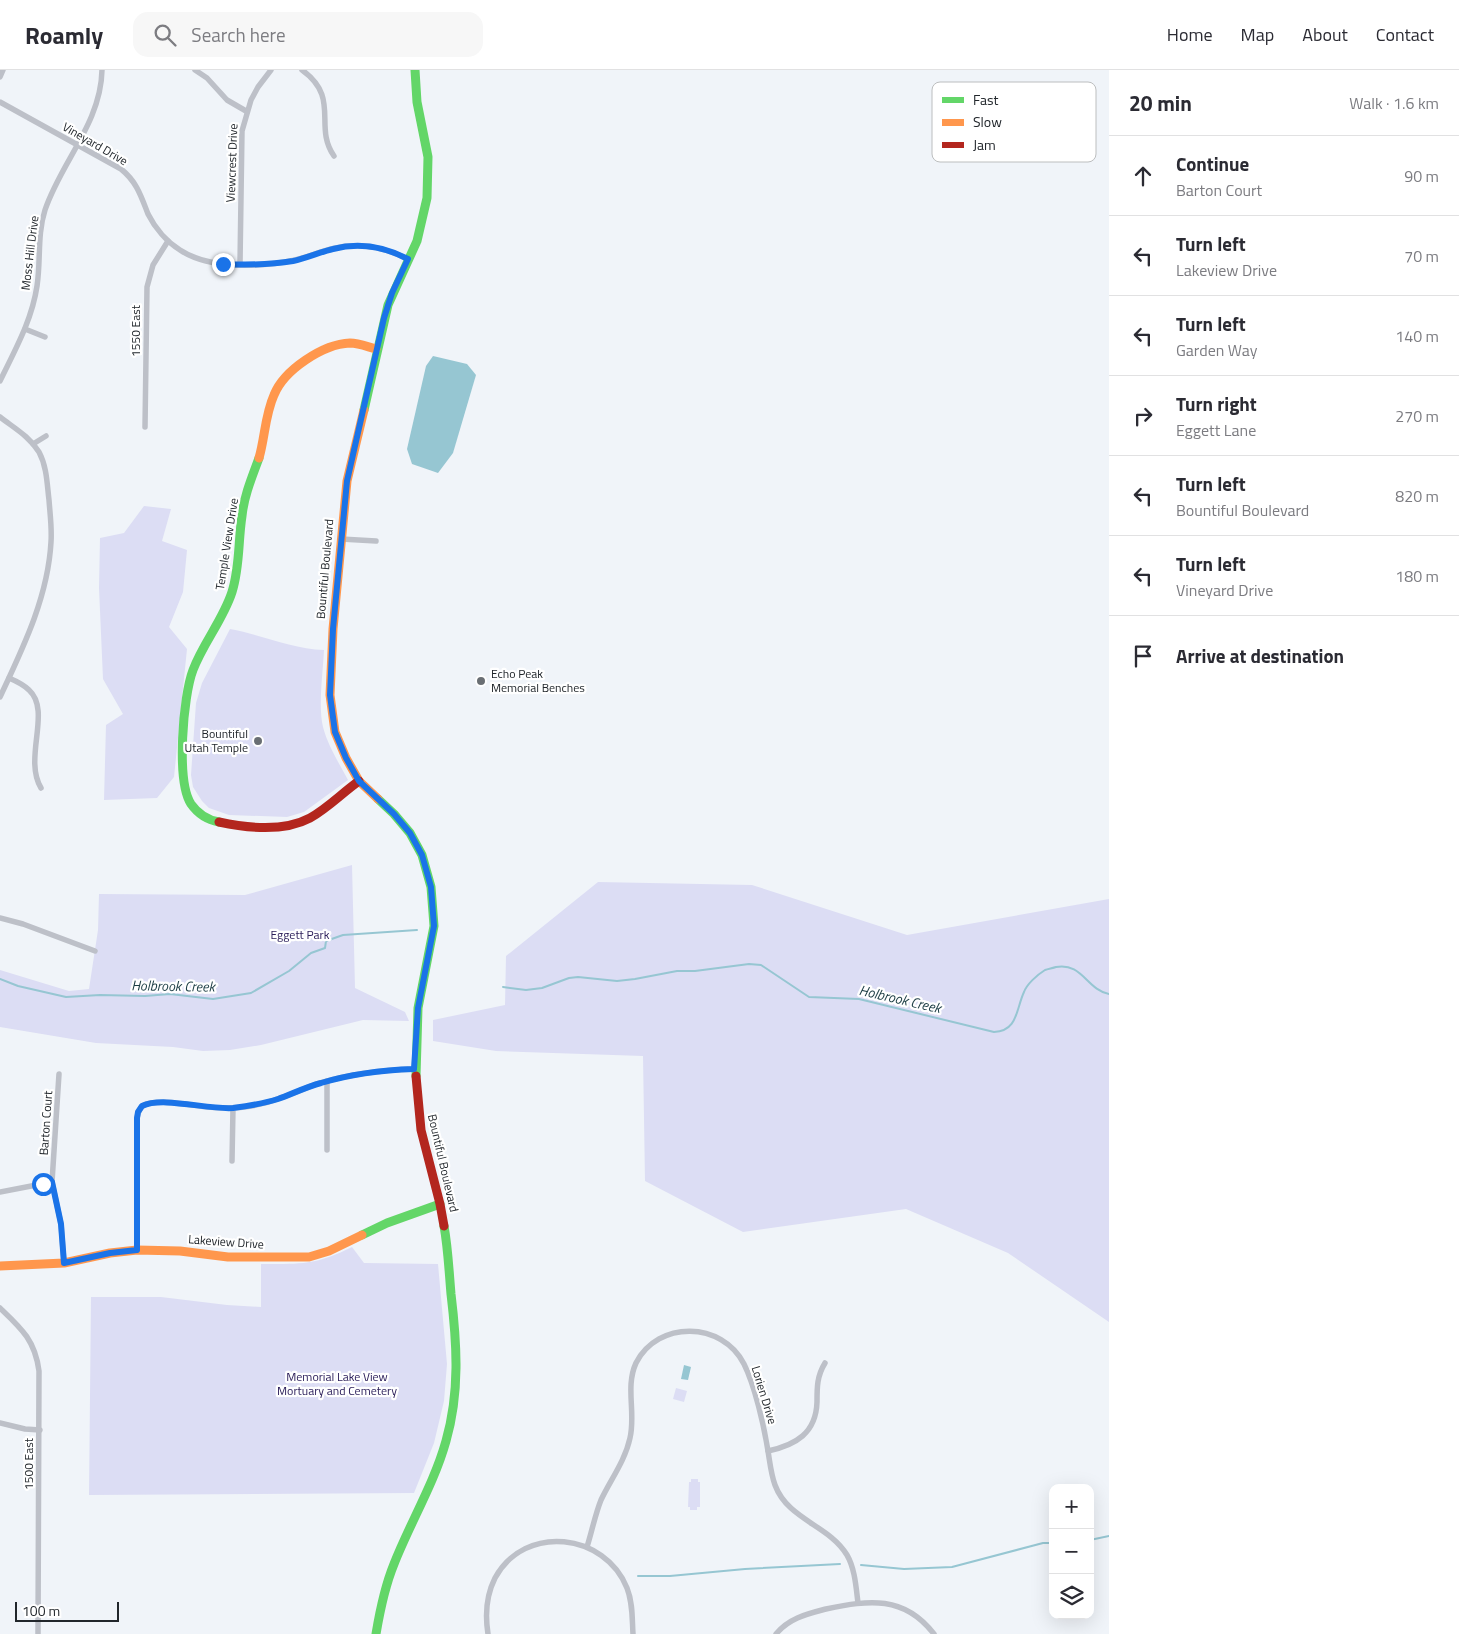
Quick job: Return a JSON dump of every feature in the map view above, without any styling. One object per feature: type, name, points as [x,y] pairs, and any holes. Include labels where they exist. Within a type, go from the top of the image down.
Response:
[{"type":"main road","name":"Bountiful Boulevard","points":[[376,1634],[389,1578],[442,1456],[452,1419],[457,1367],[446,1239],[440,1204],[421,1130],[414,1069],[418,1008],[434,926],[431,887],[422,855],[410,833],[394,814],[359,781],[335,732],[331,707],[331,658],[347,481],[376,349],[388,305],[422,225],[428,198],[428,157],[417,102],[415,70]]},
{"type":"main road","name":"Temple View Drive","points":[[359,781],[310,818],[288,825],[227,824],[213,821],[197,811],[187,797],[183,786],[182,772],[186,704],[190,680],[198,658],[222,616],[232,593],[236,576],[243,510],[262,444],[273,394],[282,380],[291,371],[305,361],[335,346],[351,343],[376,349]]},
{"type":"main road","name":"Lakeview Drive","points":[[0,1266],[64,1263],[110,1253],[137,1250],[180,1251],[228,1257],[309,1257],[336,1248],[387,1223],[440,1204]]},
{"type":"street","points":[[0,77],[3,70]]},
{"type":"street","name":"Moss Hill Drive","points":[[0,381],[26,329],[36,293],[40,231],[45,210],[55,185],[89,123],[97,101],[102,70]]},
{"type":"street","points":[[195,70],[208,78],[226,100],[246,111]]},
{"type":"street","name":"Viewcrest Drive","points":[[240,264],[240,140],[246,111],[258,87],[271,70]]},
{"type":"street","points":[[302,70],[317,84],[323,97],[326,137],[334,156]]},
{"type":"street","name":"Vineyard Drive","points":[[0,102],[116,165],[131,178],[139,189],[152,220],[168,241],[197,259],[214,263],[240,264],[286,262],[334,248],[352,246],[386,249],[408,259]]},
{"type":"street","name":"1550 East","points":[[145,427],[147,287],[153,265],[168,241]]},
{"type":"street","points":[[26,329],[45,337]]},
{"type":"street","points":[[0,417],[20,431],[33,444],[43,461],[51,526],[51,549],[42,594],[0,697]]},
{"type":"street","points":[[33,444],[46,436]]},
{"type":"street","points":[[341,539],[376,541]]},
{"type":"street","points":[[8,678],[28,688],[37,702],[38,715],[34,766],[37,781],[41,788]]},
{"type":"street","points":[[0,918],[23,924],[95,951]]},
{"type":"street","points":[[137,1250],[137,1118],[142,1106],[155,1103],[233,1108],[270,1102],[327,1081],[375,1072],[414,1069]]},
{"type":"street","name":"Barton Court","points":[[59,1074],[52,1182],[61,1224],[64,1263]]},
{"type":"street","points":[[327,1081],[327,1150]]},
{"type":"street","points":[[232,1161],[233,1108]]},
{"type":"street","points":[[0,1192],[52,1182]]},
{"type":"street","name":"1500 East","points":[[0,1308],[23,1330],[36,1353],[40,1380],[38,1634]]},
{"type":"street","name":"Lorien Drive","points":[[587,1547],[598,1508],[622,1462],[629,1442],[633,1422],[630,1387],[633,1371],[644,1352],[655,1341],[678,1332],[702,1332],[723,1340],[735,1350],[744,1365],[749,1378],[773,1477],[783,1500],[799,1516],[837,1541],[848,1557],[856,1581],[858,1603]]},
{"type":"street","points":[[768,1452],[792,1444],[804,1435],[808,1429],[816,1409],[818,1377],[824,1364]]},
{"type":"street","points":[[0,1423],[25,1429],[40,1430]]},
{"type":"street","points":[[488,1634],[486,1609],[490,1590],[499,1572],[512,1558],[530,1547],[550,1542],[570,1542],[587,1547],[611,1563],[624,1581],[630,1600],[633,1634]]},
{"type":"street","points":[[776,1634],[788,1623],[802,1616],[858,1603],[874,1602],[898,1606],[918,1618],[934,1634]]},
{"type":"green space","points":[[144,506],[171,509],[162,541],[187,550],[183,592],[169,627],[187,649],[174,777],[157,798],[104,800],[106,725],[123,714],[103,679],[99,588],[100,538],[124,533]]},
{"type":"green space","points":[[230,629],[300,647],[324,650],[321,700],[323,727],[331,748],[348,780],[304,812],[287,817],[229,815],[209,808],[193,787],[191,775],[196,703],[202,683]]},
{"type":"green space","name":"Eggett Park","points":[[352,865],[355,988],[405,1012],[409,1021],[363,1020],[261,1045],[230,1050],[203,1051],[173,1047],[96,1043],[0,1027],[0,970],[69,991],[89,989],[98,930],[99,894],[245,895]]},
{"type":"green space","points":[[598,882],[752,885],[907,935],[1109,899],[1109,1322],[1008,1253],[906,1209],[743,1232],[645,1181],[643,1056],[496,1051],[433,1041],[433,1020],[505,1005],[506,956]]},
{"type":"green space","name":"Memorial Lake View Mortuary and Cemetery","points":[[352,1247],[364,1263],[438,1264],[447,1364],[444,1401],[434,1443],[414,1493],[89,1495],[91,1297],[161,1297],[261,1307],[261,1264],[308,1262],[328,1257]]},
{"type":"green space","points":[[676,1388],[687,1391],[684,1402],[673,1399]]},
{"type":"green space","points":[[691,1479],[698,1479],[698,1482],[700,1482],[700,1507],[697,1507],[697,1510],[690,1510],[690,1507],[688,1507],[689,1482],[691,1482]]},
{"type":"shaded area","points":[[433,356],[467,364],[476,375],[453,453],[438,473],[412,464],[407,449],[426,366]]},
{"type":"shaded area","points":[[684,1365],[691,1367],[688,1380],[681,1379]]},
{"type":"waterway","name":"Holbrook Creek","points":[[0,979],[18,986],[66,997],[170,994],[213,999],[251,993],[289,971],[311,953],[325,948],[326,941],[343,935],[417,930]]},
{"type":"waterway","name":"Holbrook Creek","points":[[503,987],[526,990],[542,988],[569,978],[578,977],[617,981],[677,971],[695,971],[749,964],[761,965],[809,997],[859,999],[994,1032],[1008,1028],[1015,1018],[1025,989],[1045,970],[1056,967],[1072,969],[1095,987],[1109,994]]},
{"type":"waterway","points":[[1094,1539],[1109,1536]]},
{"type":"waterway","points":[[861,1565],[904,1569],[952,1567],[1049,1543]]},
{"type":"waterway","points":[[638,1576],[670,1576],[745,1569],[840,1564]]},
{"type":"traffic: fast","points":[[364,410],[388,305],[417,241],[427,198],[428,157],[417,102],[415,70]]},
{"type":"traffic: fast","points":[[219,822],[200,814],[191,804],[186,793],[182,758],[186,699],[193,670],[224,612],[235,583],[243,509],[259,458]]},
{"type":"traffic: fast","points":[[378,799],[410,833],[422,855],[431,887],[434,926],[418,1008],[416,1076]]},
{"type":"traffic: fast","points":[[362,1235],[387,1223],[440,1204]]},
{"type":"traffic: fast","points":[[376,1634],[383,1598],[391,1572],[441,1457],[454,1404],[456,1368],[455,1331],[444,1226]]},
{"type":"traffic: slow","points":[[259,458],[269,410],[274,395],[286,376],[317,353],[339,344],[353,343],[376,349]]},
{"type":"traffic: slow","points":[[364,410],[347,481],[333,629],[330,695],[335,732],[346,758],[359,781],[378,799]]},
{"type":"traffic: slow","points":[[0,1266],[64,1263],[110,1253],[137,1250],[180,1251],[228,1257],[309,1257],[329,1251],[362,1235]]},
{"type":"traffic: jam","points":[[219,822],[265,828],[300,822],[323,810],[359,781]]},
{"type":"traffic: jam","points":[[416,1076],[421,1130],[444,1226]]},
{"type":"place","name":"Echo Peak Memorial Benches","points":[[481,681]]},
{"type":"place","name":"Bountiful Utah Temple","points":[[258,741]]},
{"type":"route","points":[[43,1184],[52,1182],[61,1224],[64,1263],[119,1251],[137,1250],[137,1118],[142,1106],[155,1103],[207,1108],[233,1108],[270,1102],[337,1078],[390,1070],[414,1069],[418,1008],[434,926],[431,887],[422,855],[410,833],[394,814],[359,781],[346,758],[335,732],[330,695],[333,629],[347,481],[384,318],[392,293],[408,259],[386,249],[370,246],[352,246],[334,248],[286,262],[223,264]]}]
